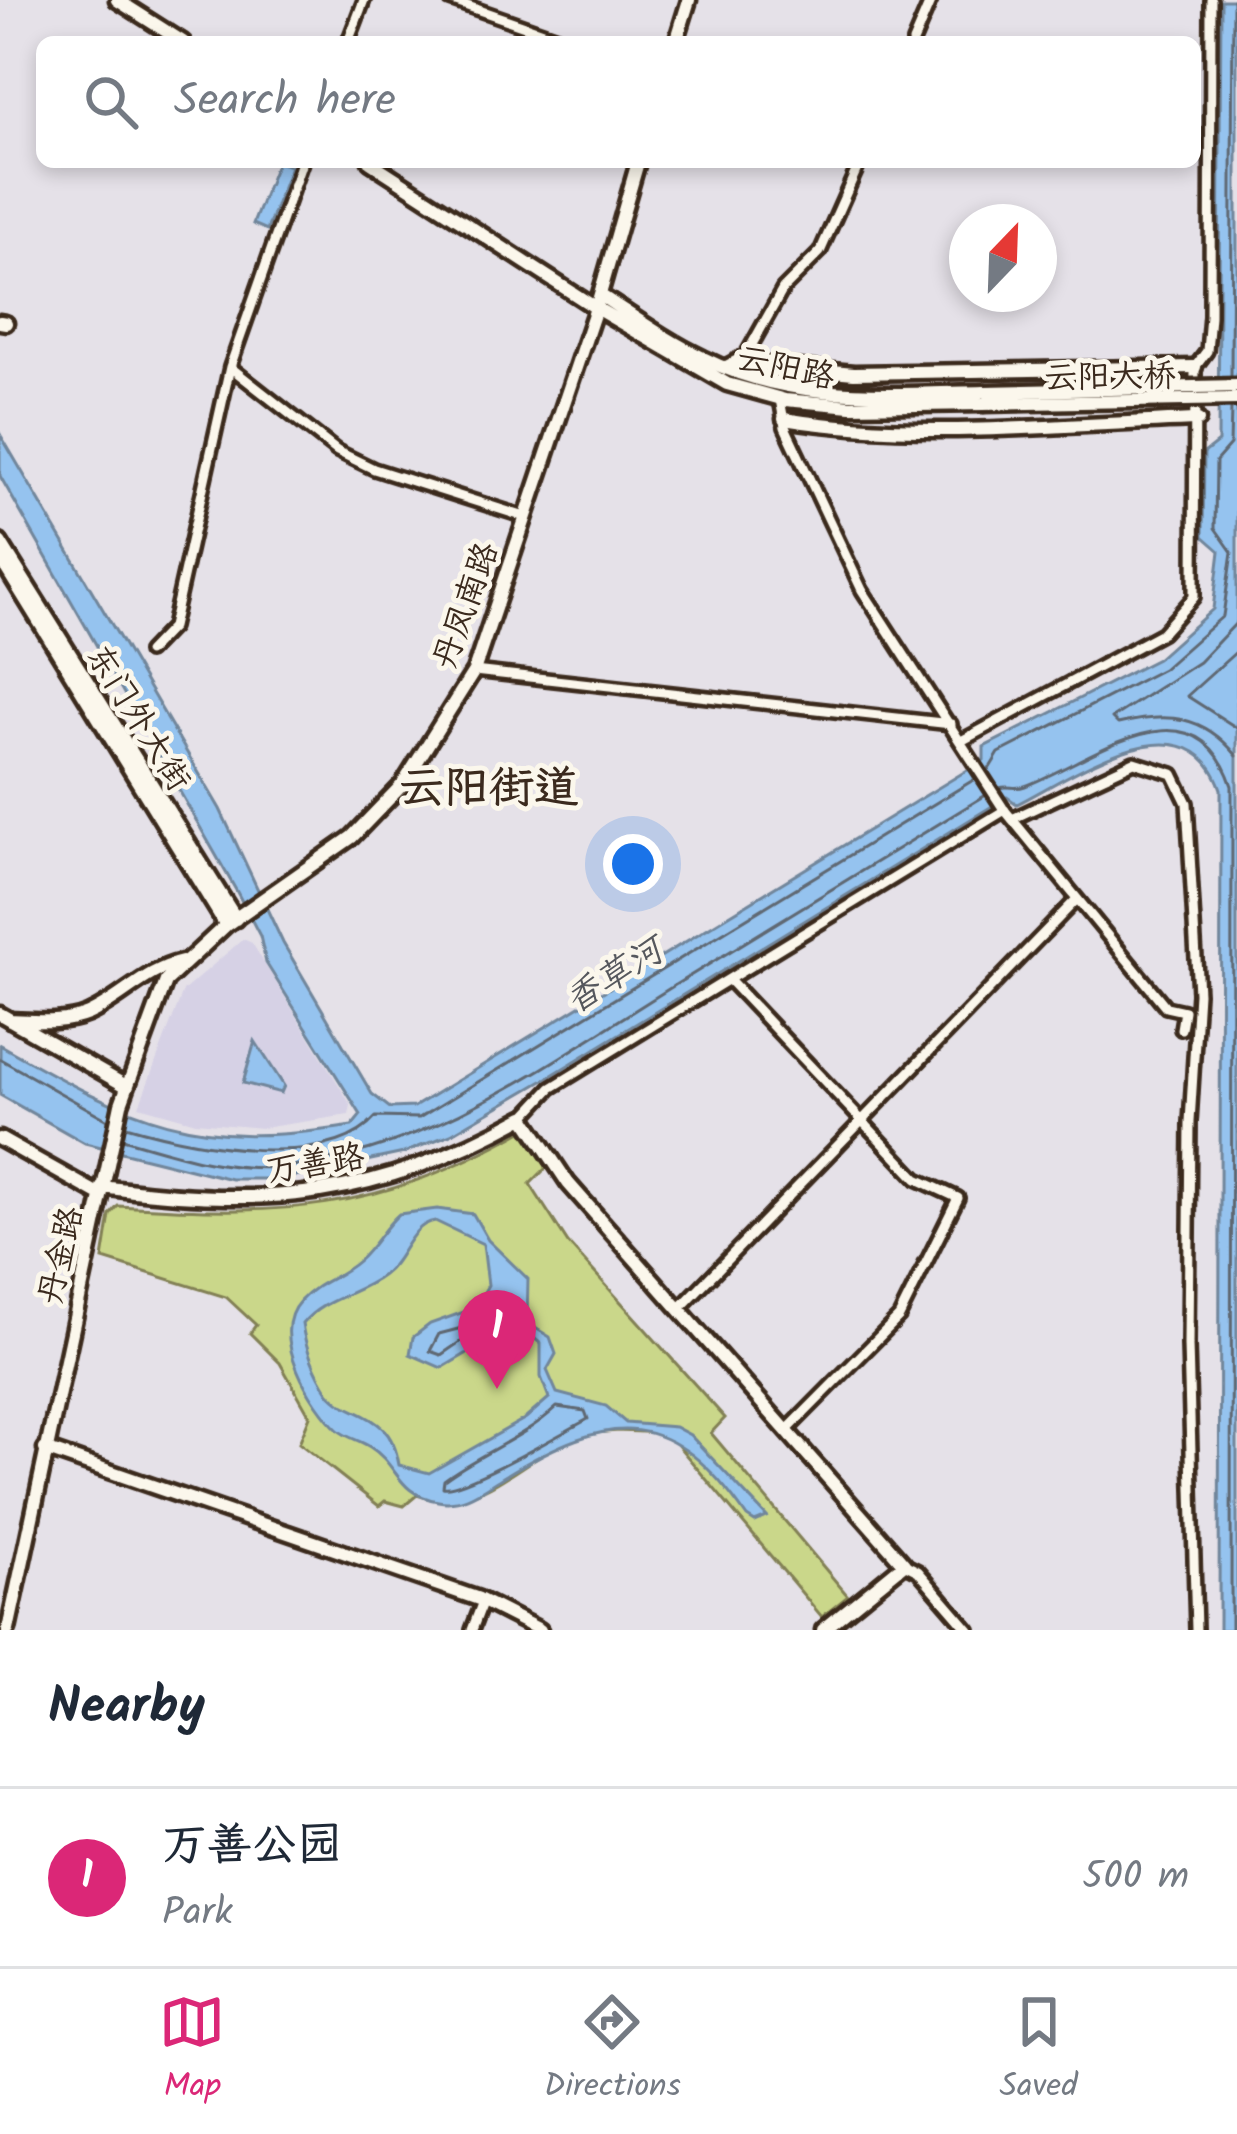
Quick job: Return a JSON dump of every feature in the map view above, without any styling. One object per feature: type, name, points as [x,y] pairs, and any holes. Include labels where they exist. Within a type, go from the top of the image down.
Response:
[{"type":"street","points":[[117,0],[174,36]]},
{"type":"street","points":[[350,36],[364,0]]},
{"type":"street","points":[[450,0],[554,36]]},
{"type":"street","points":[[678,36],[689,0]]},
{"type":"street","points":[[916,36],[931,0]]},
{"type":"street","points":[[963,740],[1162,633],[1194,597],[1195,367],[1207,350],[1210,316],[1211,0]]},
{"type":"street","points":[[148,652],[172,627],[230,367],[300,168]]},
{"type":"street","points":[[380,168],[598,302]]},
{"type":"street","name":"丹凤南路","points":[[122,1103],[166,981],[236,919],[352,837],[404,784],[474,670],[598,302],[636,168]]},
{"type":"street","points":[[724,367],[746,355],[783,289],[820,252],[857,168]]},
{"type":"street","name":"云阳路","points":[[598,302],[724,367],[805,389],[984,398]]},
{"type":"street","name":"云阳路","points":[[598,302],[727,383],[780,399],[851,406],[984,398]]},
{"type":"street","points":[[746,355],[805,389]]},
{"type":"street","points":[[724,367],[770,365],[854,373],[1195,367]]},
{"type":"street","points":[[230,367],[338,452],[374,469],[525,517]]},
{"type":"street","name":"云阳大桥","points":[[984,398],[1237,386]]},
{"type":"street","name":"云阳大桥","points":[[984,398],[1237,399]]},
{"type":"street","points":[[780,399],[784,419],[862,590],[973,753],[1006,812],[1166,1007],[1184,1011],[1181,1029]]},
{"type":"street","points":[[784,419],[829,427],[1198,420]]},
{"type":"street","name":"东门外大街","points":[[0,542],[236,919]]},
{"type":"street","name":"东门外大街","points":[[0,559],[236,919]]},
{"type":"street","points":[[474,670],[952,724]]},
{"type":"street","points":[[969,1630],[918,1571],[904,1564],[682,1306],[568,1183],[524,1117],[551,1088],[1006,812],[1134,762],[1173,774],[1187,803],[1198,993],[1188,1282],[1196,1630]]},
{"type":"street","points":[[682,1306],[1076,900]]},
{"type":"street","points":[[5,1017],[57,1022],[86,1015],[160,967],[183,962]]},
{"type":"street","points":[[729,980],[917,1179],[958,1198],[899,1318],[789,1428]]},
{"type":"street","points":[[5,1017],[126,1085]]},
{"type":"street","name":"丹金路","points":[[8,1630],[122,1103]]},
{"type":"street","name":"万善路","points":[[0,1139],[101,1191],[271,1201],[324,1193],[447,1158],[524,1117]]},
{"type":"street","points":[[45,1449],[483,1601],[540,1630]]},
{"type":"street","points":[[823,1630],[904,1564]]},
{"type":"street","points":[[472,1630],[483,1601]]},
{"type":"shaded area","points":[[243,939],[252,943],[351,1105],[349,1115],[262,1128],[196,1122],[139,1106],[183,991]]},
{"type":"green space","points":[[522,1131],[547,1167],[530,1184],[568,1243],[725,1418],[711,1433],[848,1596],[822,1617],[670,1436],[627,1431],[585,1435],[555,1447],[479,1492],[439,1500],[417,1495],[404,1506],[385,1501],[379,1506],[299,1443],[310,1416],[280,1363],[250,1333],[256,1325],[226,1297],[103,1259],[110,1215],[118,1206],[229,1210],[326,1203],[420,1179]]},
{"type":"water","points":[[1221,0],[1237,0],[1237,1630],[1219,1630],[1221,789],[1205,761],[1183,747],[1157,744],[1128,750],[1017,804],[1007,797],[544,1080],[451,1134],[404,1153],[281,1179],[231,1179],[85,1143],[0,1095],[0,1045],[129,1111],[207,1132],[297,1133],[352,1126],[361,1115],[266,963],[260,936],[237,892],[0,476],[0,434],[220,809],[283,943],[372,1094],[390,1108],[414,1107],[984,760],[984,747],[1157,659],[1213,609],[1220,551],[1203,536],[1204,453],[1218,442]]},
{"type":"water","points":[[275,168],[290,168],[267,230],[253,224]]},
{"type":"water","points":[[255,1041],[284,1086],[281,1093],[243,1083]]},
{"type":"water","points":[[437,1209],[473,1214],[488,1240],[528,1279],[527,1323],[550,1337],[556,1354],[547,1370],[557,1393],[606,1406],[626,1423],[675,1427],[690,1435],[767,1517],[755,1522],[747,1517],[692,1455],[665,1438],[637,1431],[608,1431],[576,1440],[456,1501],[424,1497],[406,1486],[380,1454],[338,1430],[317,1404],[297,1369],[289,1332],[291,1315],[300,1301],[358,1261],[399,1214]],"holes":[[[435,1221],[483,1244],[488,1285],[475,1308],[430,1324],[413,1337],[410,1354],[442,1368],[488,1341],[526,1331],[541,1344],[541,1377],[549,1398],[526,1418],[429,1473],[399,1465],[394,1447],[378,1424],[329,1393],[312,1360],[302,1324],[320,1308],[383,1275],[426,1224]]]},
{"type":"place","name":"万善公园","points":[[497,1389]]},
{"type":"district","name":"云阳街道","points":[[489,786]]},
{"type":"water label","name":"香草河","points":[[613,974]]}]
